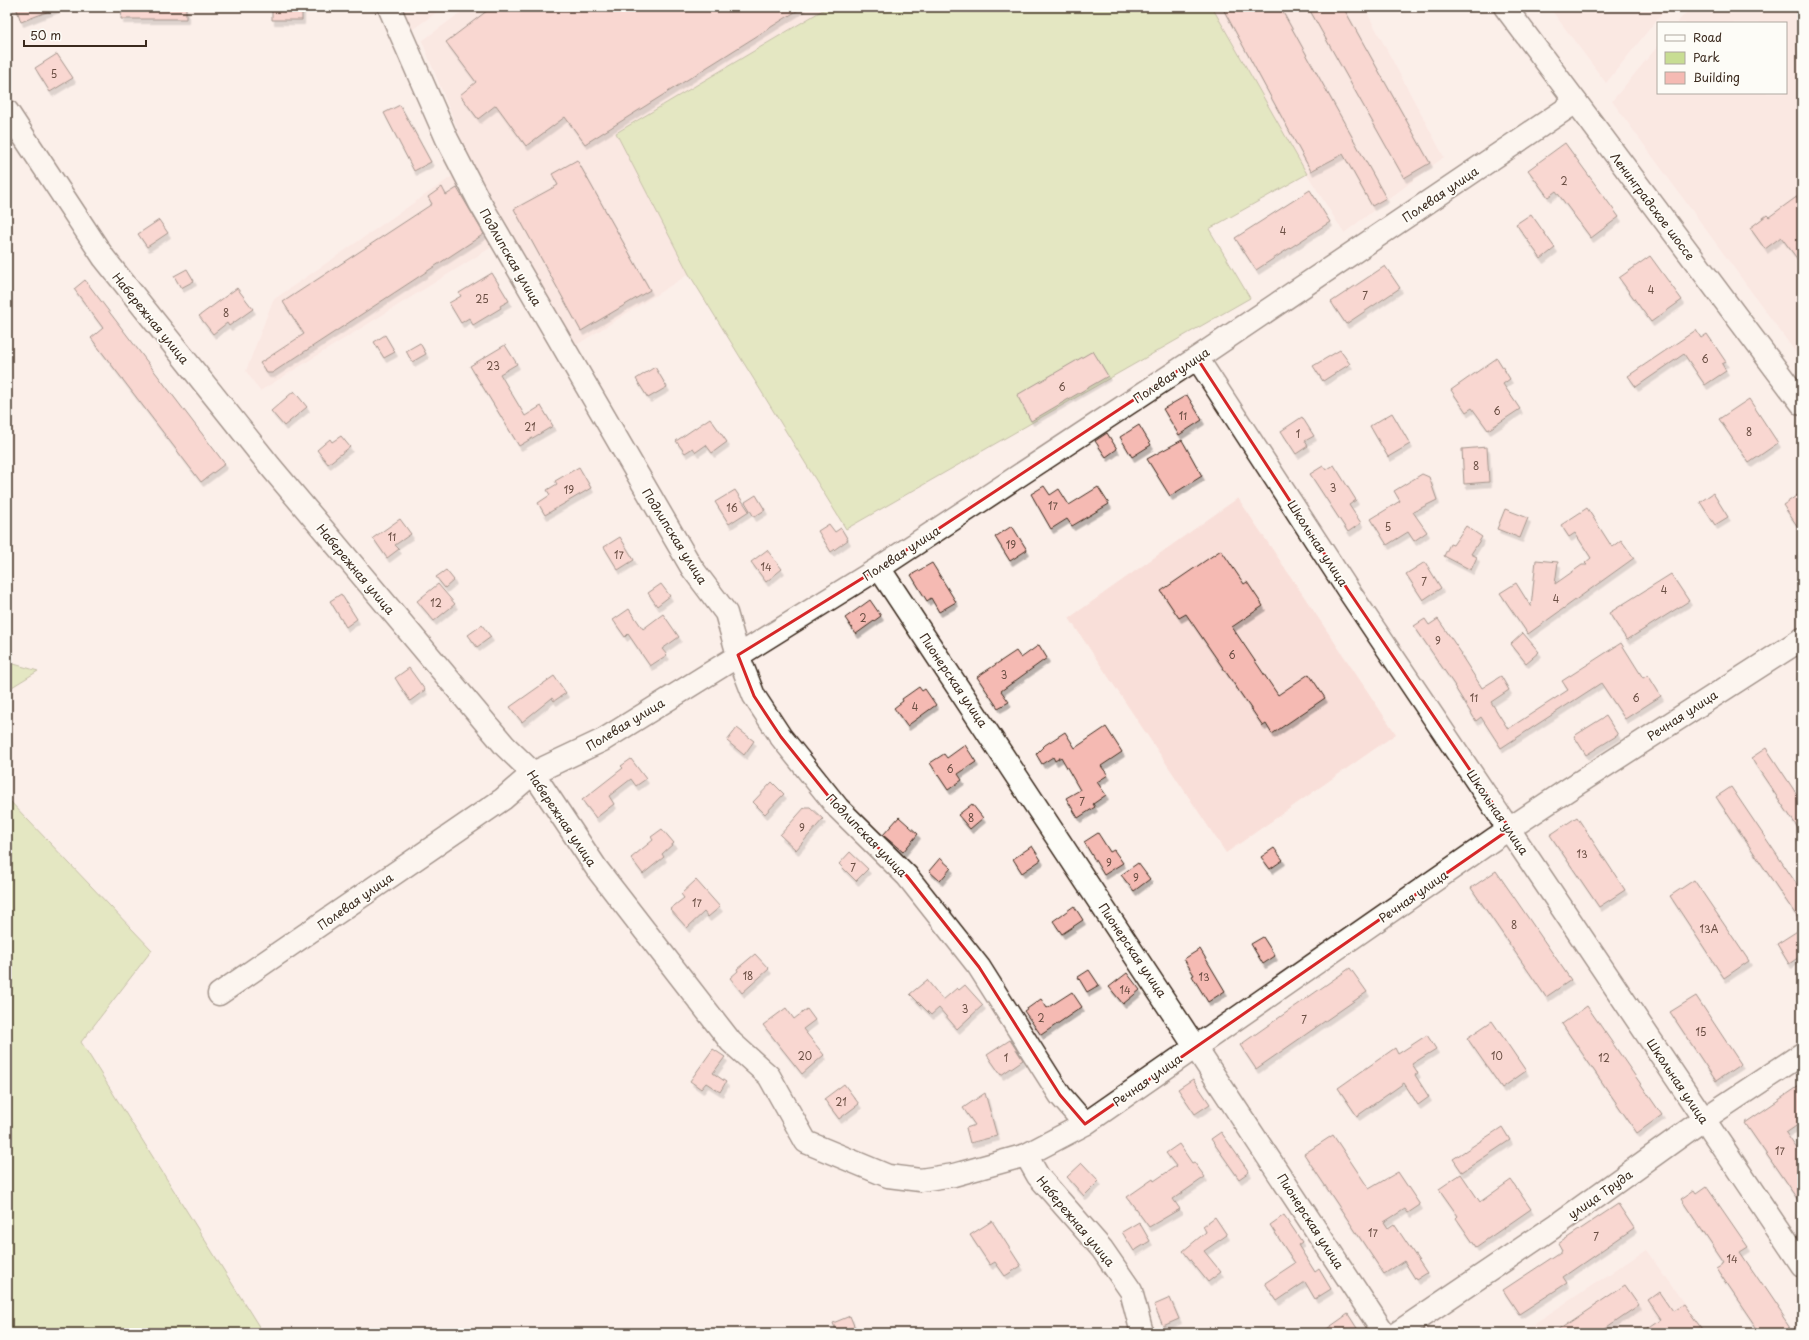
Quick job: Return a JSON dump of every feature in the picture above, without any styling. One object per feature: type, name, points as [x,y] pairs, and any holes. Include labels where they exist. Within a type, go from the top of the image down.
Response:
[{"type":"street","name":"Подлипская улица","points":[[389,7],[447,139],[480,203],[692,568],[726,613],[738,655],[754,696],[781,737],[838,808],[907,876],[979,967],[1060,1095],[1085,1124]]},
{"type":"street","name":"Ленинградское шоссе","points":[[1505,7],[1802,404]]},
{"type":"street","name":"Полевая улица","points":[[219,994],[503,799],[533,773],[604,740],[879,568],[1197,358],[1576,102]]},
{"type":"street","name":"Набережная улица","points":[[7,111],[104,258],[270,466],[505,746],[533,773],[597,869],[731,1042],[769,1076],[806,1142],[888,1176],[920,1180],[954,1175],[1026,1154],[1038,1176],[1102,1249],[1130,1290],[1142,1333]]},
{"type":"street","name":"Школьная улица","points":[[1197,358],[1348,590],[1802,1265]]},
{"type":"street","name":"Пионерская улица","points":[[879,568],[1196,1046],[1384,1333]]},
{"type":"street","name":"Речная улица","points":[[1026,1154],[1085,1124],[1510,829],[1711,696],[1802,639]]},
{"type":"street","name":"улица Труда","points":[[1397,1333],[1558,1224],[1704,1119],[1802,1054]]},
{"type":"highlighted area","points":[[1197,358],[1348,590],[1510,829],[1085,1124],[1060,1095],[979,967],[907,876],[838,808],[781,737],[754,696],[738,655],[879,568]]},
{"type":"shaded area","points":[[399,7],[444,7],[409,32]]},
{"type":"shaded area","points":[[468,7],[828,7],[616,133],[689,274],[575,346],[470,160],[422,41]]},
{"type":"shaded area","points":[[1212,7],[1364,7],[1444,157],[1344,233],[1307,174]]},
{"type":"shaded area","points":[[1549,7],[1667,7],[1606,83]]},
{"type":"shaded area","points":[[1691,7],[1802,7],[1802,361],[1612,101],[1657,47],[1657,94],[1787,94],[1787,22],[1678,22]]},
{"type":"shaded area","points":[[457,173],[495,245],[260,391],[246,371],[273,300]]},
{"type":"shaded area","points":[[1238,498],[1396,734],[1226,853],[1069,618]]},
{"type":"shaded area","points":[[1646,1250],[1705,1333],[1520,1333]]},
{"type":"green space","points":[[828,7],[1212,7],[1307,174],[1209,229],[1250,298],[846,529],[689,274],[616,133]]},
{"type":"green space","points":[[7,662],[38,671],[7,690]]},
{"type":"green space","points":[[7,798],[152,950],[81,1042],[263,1333],[7,1333]]},
{"type":"building","points":[[16,7],[57,7],[57,8],[21,22]]},
{"type":"building","points":[[122,7],[186,7],[186,19],[121,19]]},
{"type":"building","points":[[272,7],[302,7],[302,20],[272,20]]},
{"type":"building","points":[[492,7],[803,7],[585,144],[565,117],[526,146],[496,105],[478,119],[460,95],[476,82],[446,42]]},
{"type":"building","points":[[1222,7],[1280,7],[1386,198],[1372,206],[1343,154],[1311,171]]},
{"type":"building","points":[[1308,7],[1343,7],[1430,163],[1404,178]]},
{"type":"building","points":[[57,54],[73,78],[50,92],[35,68]]},
{"type":"building","points":[[400,105],[431,162],[414,171],[384,113]]},
{"type":"building","points":[[1565,143],[1619,217],[1591,238],[1556,191],[1548,197],[1528,170]]},
{"type":"building","points":[[577,160],[650,290],[581,331],[514,209],[558,185],[552,174]]},
{"type":"building","points":[[442,187],[446,195],[457,188],[484,234],[272,373],[267,373],[260,363],[304,334],[283,302],[432,204],[428,197]]},
{"type":"building","points":[[1310,190],[1330,222],[1256,270],[1235,238]]},
{"type":"building","points":[[1802,193],[1802,265],[1781,237],[1765,249],[1750,228],[1767,215],[1769,217]]},
{"type":"building","points":[[1531,214],[1555,248],[1541,259],[1516,224]]},
{"type":"building","points":[[159,220],[168,233],[147,247],[138,234]]},
{"type":"building","points":[[1650,256],[1682,300],[1651,322],[1619,278]]},
{"type":"building","points":[[1385,266],[1400,288],[1346,324],[1331,302]]},
{"type":"building","points":[[187,269],[194,281],[181,288],[174,276]]},
{"type":"building","points":[[492,273],[509,301],[500,306],[501,308],[473,325],[469,318],[461,323],[449,303],[461,296],[459,293]]},
{"type":"building","points":[[85,280],[225,464],[201,482],[91,338],[103,328],[74,289]]},
{"type":"building","points":[[237,288],[253,309],[229,326],[227,323],[213,334],[199,316]]},
{"type":"building","points":[[1696,330],[1701,338],[1707,334],[1726,362],[1722,364],[1726,371],[1705,385],[1684,354],[1636,387],[1628,376]]},
{"type":"building","points":[[385,335],[395,352],[384,358],[374,342]]},
{"type":"building","points":[[420,343],[426,354],[412,362],[406,351]]},
{"type":"building","points":[[505,345],[517,364],[500,374],[525,416],[541,406],[553,426],[519,446],[470,366]]},
{"type":"building","points":[[1340,350],[1350,364],[1323,381],[1313,366]]},
{"type":"building","points":[[1093,351],[1108,376],[1031,421],[1017,395]]},
{"type":"building","points":[[1497,358],[1510,379],[1503,384],[1520,409],[1488,430],[1472,408],[1466,412],[1451,390]]},
{"type":"building","points":[[655,367],[667,387],[648,398],[636,379]]},
{"type":"building","points":[[294,391],[307,407],[284,426],[271,411]]},
{"type":"building","points":[[1187,395],[1202,420],[1179,435],[1163,409]]},
{"type":"building","points":[[1749,399],[1778,443],[1749,463],[1719,419]]},
{"type":"building","points":[[1392,413],[1410,444],[1388,457],[1370,426]]},
{"type":"building","points":[[1302,417],[1314,436],[1305,441],[1308,446],[1296,454],[1281,431]]},
{"type":"building","points":[[710,418],[727,442],[712,453],[706,445],[696,452],[693,448],[685,453],[676,441]]},
{"type":"building","points":[[1139,425],[1151,445],[1132,457],[1120,437]]},
{"type":"building","points":[[1107,433],[1117,449],[1106,457],[1095,441]]},
{"type":"building","points":[[341,436],[350,447],[328,464],[317,450],[330,439],[332,442]]},
{"type":"building","points":[[1182,440],[1202,476],[1170,496],[1147,459]]},
{"type":"building","points":[[1487,447],[1489,482],[1464,484],[1462,449]]},
{"type":"building","points":[[1334,465],[1356,500],[1349,505],[1361,523],[1348,532],[1310,474],[1323,466],[1326,470]]},
{"type":"building","points":[[579,467],[591,488],[545,515],[538,503],[550,495],[547,490],[557,484],[555,481]]},
{"type":"building","points":[[1422,474],[1429,477],[1437,500],[1413,512],[1427,532],[1414,541],[1408,532],[1387,545],[1371,519],[1400,501],[1394,491]]},
{"type":"building","points":[[1044,486],[1050,495],[1059,489],[1069,505],[1098,487],[1109,504],[1072,526],[1067,519],[1051,529],[1031,494]]},
{"type":"building","points":[[735,490],[749,511],[729,524],[715,502]]},
{"type":"building","points":[[1802,492],[1802,533],[1783,505]]},
{"type":"building","points":[[1713,493],[1728,517],[1715,525],[1700,502]]},
{"type":"building","points":[[756,495],[765,510],[754,517],[745,502]]},
{"type":"building","points":[[1587,508],[1612,547],[1621,540],[1634,558],[1528,634],[1500,593],[1516,583],[1531,607],[1536,560],[1558,562],[1555,584],[1582,565],[1587,565],[1585,563],[1591,558],[1575,533],[1569,537],[1561,525]]},
{"type":"building","points":[[1505,509],[1528,518],[1520,538],[1497,529]]},
{"type":"building","points":[[400,519],[411,534],[395,545],[399,549],[387,558],[373,538]]},
{"type":"building","points":[[829,524],[835,532],[841,528],[848,540],[831,552],[818,531]]},
{"type":"building","points":[[1012,526],[1027,550],[1010,561],[995,537]]},
{"type":"building","points":[[1466,526],[1482,537],[1471,554],[1477,557],[1471,570],[1444,556],[1450,544],[1453,545]]},
{"type":"building","points":[[620,537],[634,560],[618,570],[604,547]]},
{"type":"building","points":[[767,550],[782,569],[766,582],[751,562]]},
{"type":"building","points":[[1221,550],[1244,584],[1247,582],[1263,606],[1232,627],[1278,695],[1309,674],[1325,698],[1272,734],[1266,724],[1263,726],[1186,614],[1179,618],[1161,591]]},
{"type":"building","points":[[1425,562],[1441,588],[1423,600],[1406,574]]},
{"type":"building","points":[[932,563],[956,602],[939,612],[931,598],[927,601],[911,575]]},
{"type":"building","points":[[446,570],[454,580],[445,588],[436,577]]},
{"type":"building","points":[[1671,574],[1689,601],[1627,640],[1609,613]]},
{"type":"building","points":[[438,584],[455,604],[434,621],[417,601]]},
{"type":"building","points":[[661,584],[670,596],[657,606],[648,593]]},
{"type":"building","points":[[341,594],[357,619],[346,627],[330,601]]},
{"type":"building","points":[[870,600],[881,616],[856,634],[845,618]]},
{"type":"building","points":[[629,609],[643,629],[663,614],[679,637],[662,649],[667,655],[650,666],[628,634],[625,637],[613,620]]},
{"type":"building","points":[[1425,619],[1429,625],[1438,619],[1462,654],[1461,655],[1482,688],[1501,676],[1509,690],[1491,702],[1508,729],[1568,690],[1562,681],[1621,643],[1643,678],[1648,675],[1661,696],[1625,719],[1601,683],[1501,748],[1481,717],[1476,721],[1455,686],[1414,626]]},
{"type":"building","points":[[482,625],[491,637],[477,647],[468,635]]},
{"type":"building","points":[[1523,633],[1539,652],[1526,663],[1511,644]]},
{"type":"building","points":[[1039,645],[1047,658],[1001,691],[1009,702],[998,708],[977,677],[1016,651],[1021,658]]},
{"type":"building","points":[[409,668],[425,690],[410,701],[395,678]]},
{"type":"building","points":[[554,676],[566,693],[554,701],[552,698],[522,722],[510,707]]},
{"type":"building","points":[[919,687],[922,691],[925,689],[936,705],[907,726],[894,708],[903,701],[902,699]]},
{"type":"building","points":[[1606,716],[1618,735],[1586,755],[1574,736]]},
{"type":"building","points":[[1106,727],[1122,752],[1101,766],[1108,775],[1097,782],[1106,795],[1093,804],[1095,807],[1078,818],[1066,798],[1080,790],[1061,757],[1055,761],[1053,757],[1042,764],[1036,754],[1045,745],[1065,732],[1075,748]]},
{"type":"building","points":[[737,728],[754,741],[744,755],[727,741]]},
{"type":"building","points":[[965,745],[976,762],[958,774],[962,780],[948,790],[930,763],[944,754],[947,758]]},
{"type":"building","points":[[1766,748],[1802,802],[1802,834],[1751,758]]},
{"type":"building","points":[[631,759],[646,779],[636,786],[631,779],[609,796],[614,804],[596,818],[582,800],[623,768],[621,766]]},
{"type":"building","points":[[772,782],[784,794],[765,814],[753,802]]},
{"type":"building","points":[[1731,787],[1802,892],[1802,924],[1716,797]]},
{"type":"building","points":[[972,804],[983,818],[970,829],[958,815]]},
{"type":"building","points":[[805,807],[810,807],[823,819],[796,850],[780,835]]},
{"type":"building","points":[[899,817],[918,834],[903,852],[883,835]]},
{"type":"building","points":[[1577,817],[1625,890],[1599,907],[1550,835]]},
{"type":"building","points":[[662,829],[674,843],[662,854],[664,857],[643,874],[631,858],[653,840],[651,837]]},
{"type":"building","points":[[1098,833],[1110,852],[1114,850],[1123,863],[1104,875],[1084,842]]},
{"type":"building","points":[[1032,846],[1041,860],[1022,873],[1013,859]]},
{"type":"building","points":[[1274,848],[1283,860],[1270,869],[1261,857]]},
{"type":"building","points":[[850,852],[868,869],[856,881],[839,864]]},
{"type":"building","points":[[940,858],[951,868],[940,881],[929,871]]},
{"type":"building","points":[[1138,863],[1150,879],[1134,891],[1121,875]]},
{"type":"building","points":[[1496,871],[1571,980],[1546,997],[1471,888]]},
{"type":"building","points":[[696,880],[720,907],[708,917],[704,912],[687,928],[670,909],[684,898],[681,894]]},
{"type":"building","points":[[1694,880],[1749,961],[1724,978],[1670,896]]},
{"type":"building","points":[[1074,906],[1083,920],[1062,934],[1053,921]]},
{"type":"building","points":[[1802,928],[1802,955],[1789,964],[1777,944]]},
{"type":"building","points":[[1263,937],[1275,956],[1263,964],[1251,944]]},
{"type":"building","points":[[1200,949],[1225,991],[1208,1002],[1192,976],[1194,975],[1184,959]]},
{"type":"building","points":[[755,954],[769,969],[742,993],[730,978],[738,971],[737,969]]},
{"type":"building","points":[[1350,968],[1367,992],[1256,1069],[1240,1045]]},
{"type":"building","points":[[1089,970],[1099,985],[1087,992],[1078,977]]},
{"type":"building","points":[[1127,973],[1140,990],[1123,1004],[1109,987]]},
{"type":"building","points":[[927,980],[943,1000],[957,988],[959,990],[965,985],[983,1005],[957,1029],[939,1008],[931,1015],[910,994]]},
{"type":"building","points":[[1072,992],[1082,1007],[1041,1035],[1024,1011],[1041,999],[1047,1008]]},
{"type":"building","points":[[1696,996],[1741,1064],[1716,1081],[1670,1012]]},
{"type":"building","points":[[1587,1006],[1662,1115],[1637,1133],[1562,1024]]},
{"type":"building","points":[[786,1008],[794,1019],[807,1009],[815,1020],[803,1029],[824,1055],[802,1074],[763,1025]]},
{"type":"building","points":[[1492,1021],[1526,1071],[1502,1088],[1467,1038]]},
{"type":"building","points":[[1427,1035],[1436,1049],[1412,1064],[1418,1073],[1415,1075],[1429,1097],[1418,1105],[1404,1083],[1357,1116],[1338,1088],[1395,1048],[1398,1054]]},
{"type":"building","points":[[1010,1040],[1023,1060],[1001,1075],[987,1055]]},
{"type":"building","points":[[713,1049],[725,1057],[713,1073],[726,1082],[720,1092],[706,1083],[701,1089],[690,1081]]},
{"type":"building","points":[[1193,1079],[1210,1104],[1195,1114],[1178,1089]]},
{"type":"building","points":[[844,1084],[859,1104],[839,1119],[824,1099]]},
{"type":"building","points":[[1802,1084],[1802,1122],[1786,1133],[1802,1156],[1802,1206],[1745,1123]]},
{"type":"building","points":[[985,1093],[997,1136],[970,1143],[966,1128],[975,1125],[963,1108]]},
{"type":"building","points":[[1502,1127],[1510,1140],[1462,1172],[1453,1159]]},
{"type":"building","points":[[1221,1132],[1249,1172],[1239,1179],[1211,1139]]},
{"type":"building","points":[[1333,1135],[1369,1189],[1398,1172],[1420,1205],[1408,1213],[1405,1209],[1384,1222],[1388,1228],[1394,1224],[1427,1273],[1416,1280],[1404,1261],[1384,1274],[1304,1154]]},
{"type":"building","points":[[1179,1144],[1192,1163],[1194,1162],[1205,1177],[1173,1199],[1180,1209],[1149,1227],[1127,1197],[1153,1179],[1154,1181],[1176,1166],[1166,1153]]},
{"type":"building","points":[[1082,1163],[1099,1181],[1084,1196],[1067,1177]]},
{"type":"building","points":[[1461,1174],[1480,1202],[1511,1180],[1531,1209],[1476,1247],[1456,1218],[1458,1216],[1439,1189]]},
{"type":"building","points":[[1706,1186],[1748,1247],[1740,1252],[1795,1333],[1760,1333],[1716,1268],[1724,1263],[1681,1199],[1694,1190],[1696,1193]]},
{"type":"building","points":[[1618,1204],[1634,1228],[1563,1277],[1567,1283],[1519,1314],[1503,1290],[1562,1251],[1558,1244]]},
{"type":"building","points":[[1284,1215],[1302,1242],[1298,1245],[1315,1272],[1319,1269],[1331,1289],[1315,1299],[1305,1282],[1277,1301],[1265,1283],[1295,1263],[1270,1225]]},
{"type":"building","points":[[1215,1217],[1227,1235],[1204,1251],[1221,1272],[1208,1282],[1183,1251],[1206,1232],[1203,1226]]},
{"type":"building","points":[[992,1221],[1021,1266],[1005,1276],[995,1262],[990,1265],[970,1235]]},
{"type":"building","points":[[1139,1222],[1150,1241],[1134,1251],[1122,1232]]},
{"type":"building","points":[[1625,1285],[1639,1305],[1598,1333],[1554,1333]]},
{"type":"building","points":[[1659,1292],[1672,1311],[1683,1304],[1704,1333],[1641,1333],[1661,1319],[1648,1300]]},
{"type":"building","points":[[1170,1298],[1179,1319],[1163,1326],[1154,1305]]},
{"type":"building","points":[[1348,1314],[1360,1333],[1321,1333]]},
{"type":"building","points":[[850,1316],[857,1333],[837,1333],[833,1323]]}]
